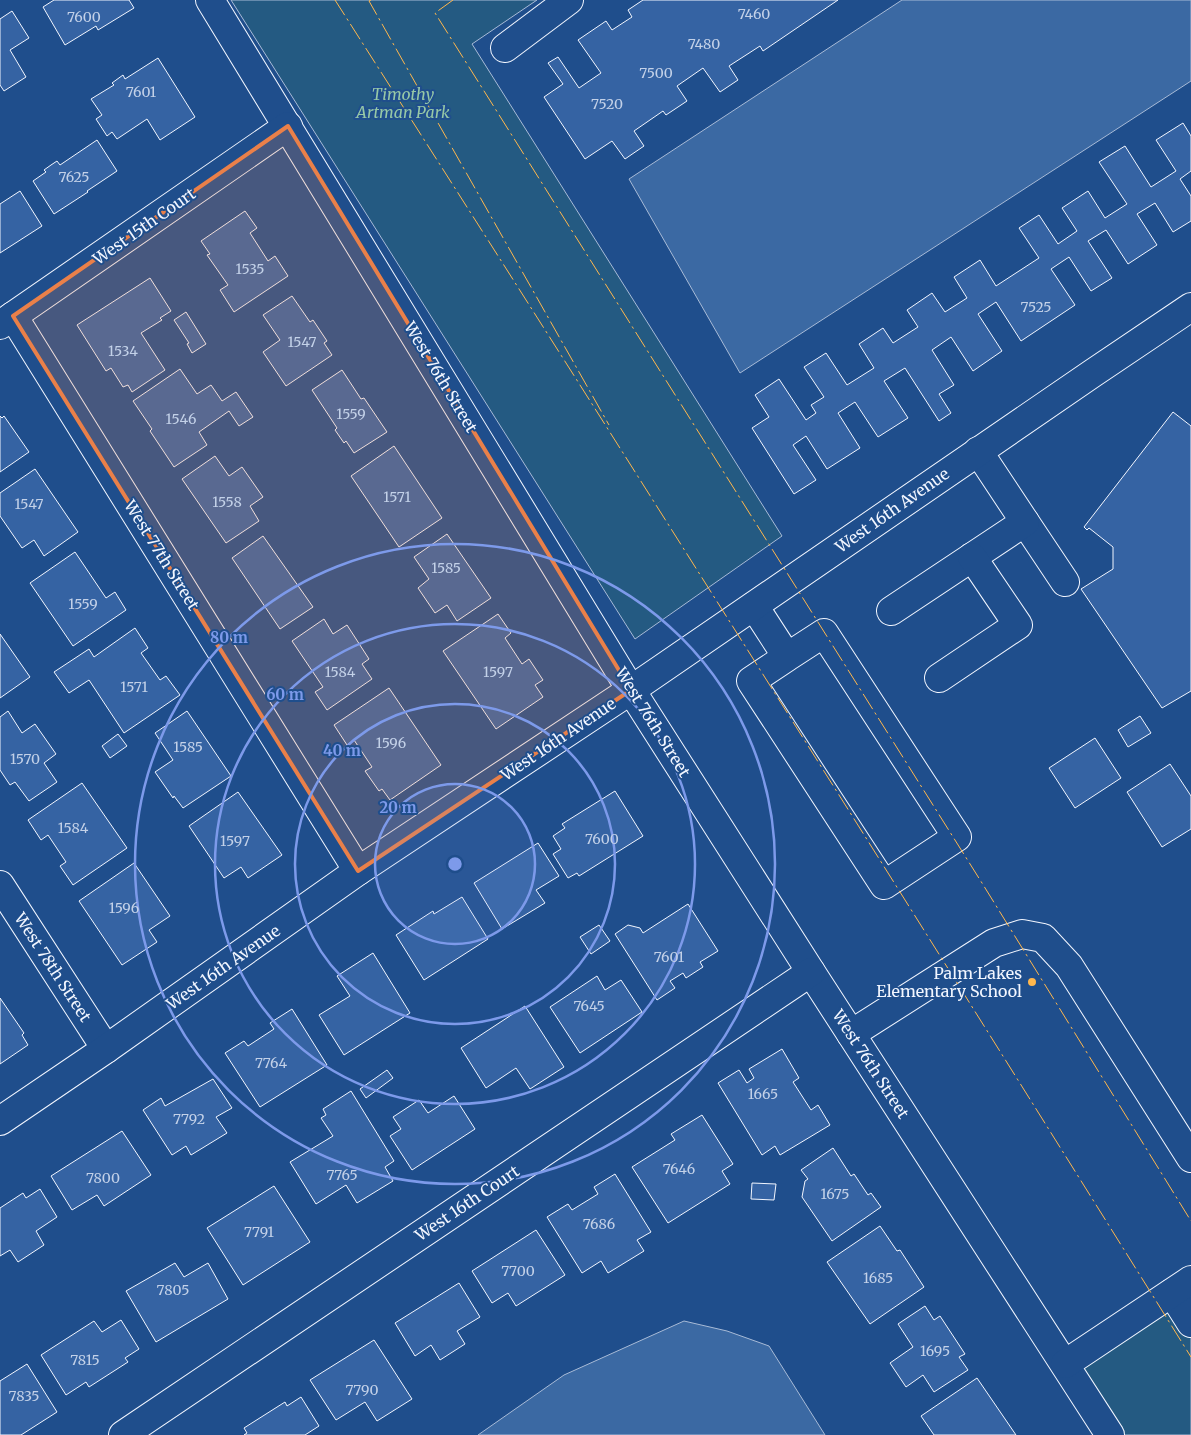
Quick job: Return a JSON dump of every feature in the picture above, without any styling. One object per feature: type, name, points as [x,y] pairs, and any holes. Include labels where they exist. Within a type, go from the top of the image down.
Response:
[{"type":"street","name":"West 76th Street","points":[[210,0],[632,690],[811,972],[1110,1435]]},
{"type":"street","points":[[505,48],[569,0]]},
{"type":"street","name":"West 15th Court","points":[[7,320],[288,126]]},
{"type":"street","name":"West 16th Avenue","points":[[0,1122],[358,871],[632,690],[1191,307]]},
{"type":"street","name":"West 77th Street","points":[[7,320],[358,871]]},
{"type":"street","points":[[978,452],[1065,582]]},
{"type":"street","points":[[890,612],[1025,522]]},
{"type":"street","points":[[938,678],[1018,625],[972,557]]},
{"type":"street","points":[[754,606],[787,657]]},
{"type":"street","points":[[824,633],[957,837],[884,885],[751,681],[787,657],[824,633]]},
{"type":"street","name":"West 78th Street","points":[[0,885],[106,1049]]},
{"type":"street","points":[[851,1034],[994,943],[1022,934],[1043,938],[1069,966],[1191,1158]]},
{"type":"street","name":"West 16th Court","points":[[123,1435],[811,972]]},
{"type":"street","points":[[1065,1364],[1182,1287],[1191,1323]]},
{"type":"highlighted area","points":[[288,126],[631,690],[358,871],[13,316]]},
{"type":"green space","name":"Timothy Artman Park","points":[[231,0],[537,0],[472,44],[782,536],[635,639]]},
{"type":"green space","points":[[1191,1281],[1191,1435],[1121,1435],[1072,1359]]},
{"type":"shaded area","points":[[902,0],[1191,0],[1191,81],[740,373],[629,179]]},
{"type":"shaded area","points":[[684,1321],[727,1331],[769,1346],[825,1435],[478,1435],[564,1375]]},
{"type":"building","points":[[54,0],[129,0],[134,8],[98,30],[96,26],[65,45],[43,7]]},
{"type":"building","points":[[643,0],[838,0],[763,51],[760,46],[729,66],[738,80],[720,92],[703,68],[677,86],[687,101],[666,115],[663,111],[634,131],[644,146],[625,159],[612,141],[585,159],[544,97],[563,84],[548,63],[558,57],[579,88],[601,73],[578,40],[606,21],[612,30],[632,17],[628,10]]},
{"type":"building","points":[[12,11],[29,38],[10,50],[26,77],[4,91],[0,85],[0,19]]},
{"type":"building","points":[[158,58],[195,117],[160,140],[147,119],[117,139],[112,132],[107,136],[96,119],[102,115],[91,99],[114,85],[112,83],[123,75],[125,79]]},
{"type":"building","points":[[1183,123],[1191,136],[1191,171],[1180,179],[1191,196],[1191,221],[1173,232],[1155,203],[1137,214],[1157,245],[1128,264],[1106,230],[1088,241],[1112,278],[1091,291],[1069,257],[1051,269],[1075,305],[1021,341],[996,302],[978,314],[1002,351],[973,371],[951,337],[932,350],[954,385],[939,394],[951,413],[939,421],[905,368],[884,381],[908,418],[878,437],[855,402],[838,413],[860,448],[827,469],[806,436],[793,445],[816,480],[794,494],[752,428],[769,417],[755,395],[779,379],[806,420],[816,413],[811,405],[824,397],[804,367],[826,353],[847,385],[874,368],[859,344],[883,328],[893,343],[918,327],[907,310],[932,293],[945,312],[967,298],[954,277],[980,260],[996,286],[1039,258],[1019,228],[1039,215],[1058,244],[1077,231],[1062,208],[1088,191],[1105,218],[1127,204],[1099,162],[1125,146],[1151,187],[1176,171],[1156,140]]},
{"type":"building","points":[[97,140],[117,171],[54,214],[33,181],[57,161],[60,165]]},
{"type":"building","points":[[20,191],[42,226],[0,253],[0,204]]},
{"type":"building","points":[[245,211],[257,228],[250,233],[268,261],[275,256],[288,276],[234,312],[220,290],[228,285],[207,255],[210,254],[201,241]]},
{"type":"building","points":[[150,278],[171,311],[160,318],[162,320],[141,333],[165,370],[132,392],[128,385],[123,387],[111,368],[106,371],[77,325]]},
{"type":"building","points":[[292,296],[310,322],[313,320],[327,341],[324,343],[332,355],[286,386],[263,352],[280,340],[263,315]]},
{"type":"building","points":[[186,312],[206,344],[192,353],[187,344],[189,343],[174,320]]},
{"type":"building","points":[[180,369],[197,394],[211,385],[222,401],[236,392],[253,417],[239,426],[229,411],[199,432],[207,445],[174,467],[133,401]]},
{"type":"building","points":[[342,370],[361,399],[364,398],[387,432],[354,453],[335,430],[337,428],[312,390]]},
{"type":"building","points":[[1173,412],[1191,426],[1191,691],[1162,708],[1081,589],[1113,569],[1113,547],[1089,528],[1087,530],[1084,527]]},
{"type":"building","points":[[0,416],[2,418],[4,416],[29,452],[0,472]]},
{"type":"building","points":[[394,446],[442,518],[399,547],[351,476]]},
{"type":"building","points":[[215,456],[229,476],[242,467],[263,497],[250,506],[259,521],[226,543],[182,479]]},
{"type":"building","points":[[35,469],[78,532],[44,556],[34,540],[22,548],[0,516],[0,493]]},
{"type":"building","points":[[447,534],[491,598],[457,621],[447,605],[435,613],[418,588],[429,579],[414,557]]},
{"type":"building","points":[[263,536],[313,607],[280,629],[232,558]]},
{"type":"building","points":[[75,552],[106,598],[115,592],[126,610],[73,646],[30,583]]},
{"type":"building","points":[[498,614],[511,633],[505,638],[522,664],[529,659],[543,680],[535,685],[543,697],[496,729],[443,651]]},
{"type":"building","points":[[324,619],[333,634],[347,625],[369,659],[362,664],[372,679],[327,710],[315,692],[323,687],[292,641]]},
{"type":"building","points":[[135,628],[148,648],[141,653],[160,680],[166,676],[180,695],[124,733],[89,680],[69,693],[54,672],[89,649],[94,657]]},
{"type":"building","points":[[0,634],[30,677],[0,698]]},
{"type":"building","points":[[389,688],[441,765],[390,800],[382,789],[379,791],[365,771],[372,767],[354,740],[347,745],[334,725]]},
{"type":"building","points":[[8,711],[22,733],[35,724],[56,754],[44,763],[57,782],[29,801],[15,782],[10,785],[0,770],[0,717]]},
{"type":"building","points":[[187,711],[231,776],[183,808],[174,796],[173,798],[155,772],[173,760],[155,733]]},
{"type":"building","points":[[1140,716],[1151,733],[1128,747],[1118,730]]},
{"type":"building","points":[[118,734],[127,746],[110,758],[102,746]]},
{"type":"building","points":[[1095,738],[1121,778],[1075,808],[1049,768]]},
{"type":"building","points":[[1170,764],[1191,796],[1191,829],[1162,847],[1127,792]]},
{"type":"building","points":[[82,783],[127,848],[73,885],[60,866],[66,862],[48,835],[41,840],[28,820]]},
{"type":"building","points":[[615,791],[643,836],[579,876],[577,873],[568,878],[553,854],[561,849],[553,836],[565,828],[562,824]]},
{"type":"building","points":[[238,792],[282,855],[248,878],[241,867],[224,878],[189,826]]},
{"type":"building","points":[[538,843],[559,876],[536,890],[545,903],[502,929],[474,883]]},
{"type":"building","points":[[134,863],[170,916],[149,930],[157,942],[122,965],[79,901]]},
{"type":"building","points":[[462,897],[488,939],[424,980],[396,935],[433,911],[434,914]]},
{"type":"building","points":[[688,904],[718,951],[700,962],[703,967],[686,978],[683,973],[670,981],[675,988],[657,1000],[615,934],[628,925],[640,928],[643,933]]},
{"type":"building","points":[[599,925],[610,941],[591,954],[580,937]]},
{"type":"building","points":[[373,953],[410,1013],[344,1055],[319,1015],[350,996],[337,976]]},
{"type":"building","points":[[597,976],[605,990],[621,980],[642,1012],[580,1053],[550,1007]]},
{"type":"building","points":[[0,998],[24,1033],[22,1035],[28,1045],[0,1064]]},
{"type":"building","points":[[525,1006],[564,1067],[530,1089],[516,1068],[486,1088],[461,1048]]},
{"type":"building","points":[[292,1009],[327,1065],[260,1107],[225,1053],[244,1041],[248,1046],[274,1029],[270,1023]]},
{"type":"building","points":[[782,1049],[799,1078],[793,1082],[811,1110],[818,1105],[830,1125],[780,1155],[775,1146],[762,1155],[718,1083],[739,1070],[747,1083],[754,1078],[749,1069]]},
{"type":"building","points":[[387,1070],[393,1078],[366,1098],[360,1089]]},
{"type":"building","points":[[213,1079],[232,1108],[216,1117],[227,1133],[191,1155],[186,1146],[172,1155],[143,1110],[161,1098],[165,1106]]},
{"type":"building","points":[[351,1091],[394,1161],[385,1167],[393,1181],[357,1203],[346,1185],[316,1204],[290,1162],[333,1136],[321,1118],[326,1115],[323,1109]]},
{"type":"building","points":[[454,1096],[475,1129],[412,1170],[390,1136],[401,1129],[393,1117],[419,1100],[428,1113]]},
{"type":"building","points":[[702,1115],[733,1164],[722,1171],[730,1184],[668,1223],[632,1167],[675,1140],[671,1134]]},
{"type":"building","points":[[122,1131],[151,1175],[104,1206],[97,1195],[72,1210],[51,1176]]},
{"type":"building","points":[[833,1148],[851,1176],[854,1174],[868,1195],[871,1193],[881,1207],[832,1241],[802,1197],[805,1181],[808,1179],[801,1170]]},
{"type":"building","points":[[615,1174],[651,1232],[637,1240],[644,1251],[608,1273],[601,1261],[582,1273],[547,1217],[568,1204],[572,1210],[598,1194],[594,1187]]},
{"type":"building","points":[[752,1183],[776,1184],[774,1200],[751,1199]]},
{"type":"building","points":[[274,1186],[310,1242],[243,1285],[207,1228]]},
{"type":"building","points":[[40,1189],[57,1217],[36,1231],[44,1245],[18,1262],[10,1250],[0,1256],[0,1208],[23,1193],[26,1198]]},
{"type":"building","points":[[880,1226],[897,1251],[900,1250],[924,1287],[870,1324],[827,1262]]},
{"type":"building","points":[[536,1230],[565,1275],[516,1306],[508,1293],[492,1303],[472,1271]]},
{"type":"building","points":[[175,1263],[184,1277],[208,1263],[228,1299],[156,1342],[126,1291]]},
{"type":"building","points":[[459,1283],[480,1317],[457,1331],[465,1344],[440,1360],[431,1345],[415,1356],[395,1323]]},
{"type":"building","points":[[925,1306],[934,1320],[940,1316],[965,1354],[959,1357],[968,1370],[934,1392],[923,1375],[906,1387],[890,1363],[913,1347],[898,1324]]},
{"type":"building","points":[[121,1320],[139,1349],[125,1358],[128,1362],[89,1387],[86,1382],[66,1395],[41,1355],[94,1321],[102,1332]]},
{"type":"building","points":[[374,1340],[412,1399],[377,1421],[365,1402],[336,1420],[310,1380]]},
{"type":"building","points":[[27,1364],[57,1412],[21,1435],[0,1435],[0,1381]]},
{"type":"building","points":[[977,1378],[1016,1435],[934,1435],[921,1416]]},
{"type":"building","points":[[301,1397],[319,1426],[305,1435],[244,1435],[247,1433],[244,1428],[285,1402],[287,1406]]},
{"type":"power","points":[[335,0],[765,677],[1191,1357]]},
{"type":"power","points":[[371,0],[369,1],[609,425]]},
{"type":"power","points":[[453,0],[435,13],[982,883],[1191,1221]]},
{"type":"place","name":"Palm Lakes Elementary School","points":[[1032,982]]}]
